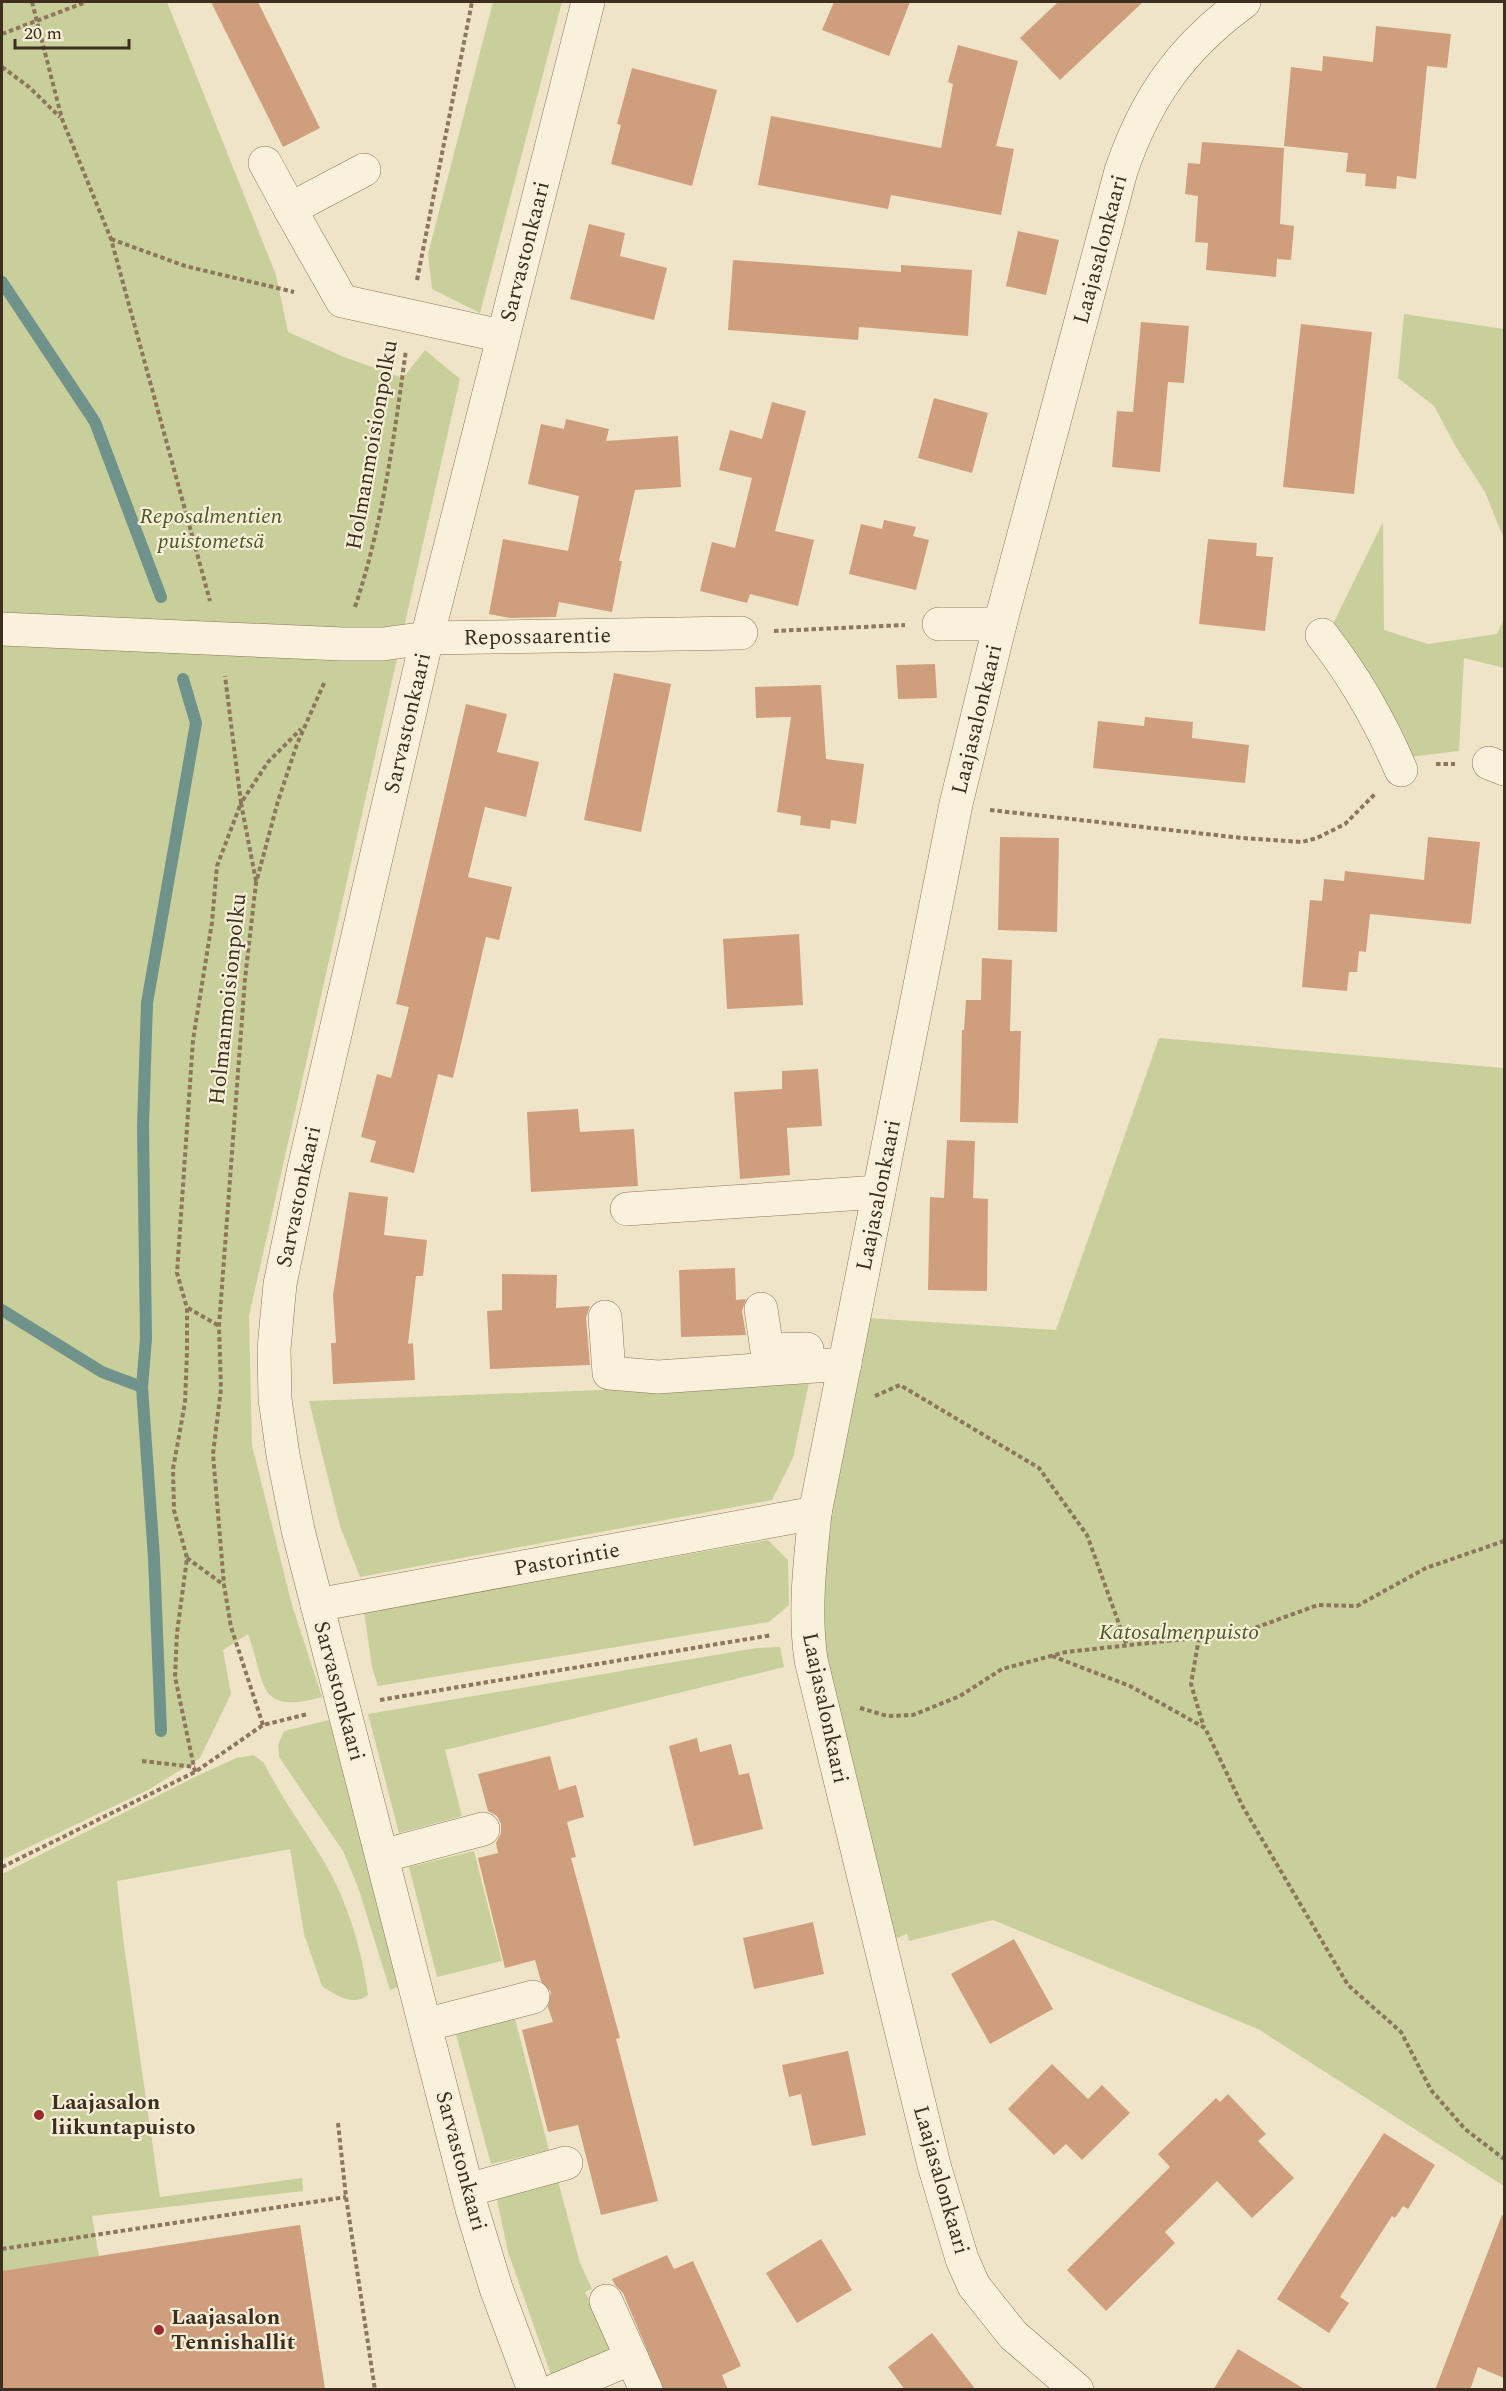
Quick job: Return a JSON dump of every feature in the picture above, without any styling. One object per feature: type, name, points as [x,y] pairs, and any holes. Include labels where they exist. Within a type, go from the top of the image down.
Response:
[{"type":"street","name":"Sarvastonkaari","points":[[534,2390],[496,2288],[468,2190],[317,1605],[283,1455],[276,1399],[274,1349],[280,1284],[304,1168],[427,638],[588,2]]},
{"type":"street","name":"Laajasalonkaari","points":[[1077,2390],[1013,2335],[974,2286],[962,2259],[931,2154],[821,1704],[807,1629],[815,1513],[956,804],[1000,624],[1121,171],[1135,129],[1156,92],[1178,63],[1223,17],[1244,2]]},
{"type":"street","points":[[265,162],[342,301],[411,314],[502,336]]},
{"type":"street","points":[[290,209],[364,170]]},
{"type":"street","points":[[939,624],[1000,624]]},
{"type":"street","name":"Repossaarentie","points":[[2,629],[342,645],[383,644],[427,638],[741,633]]},
{"type":"street","points":[[1322,635],[1345,664],[1380,723],[1401,770]]},
{"type":"street","points":[[627,1209],[879,1192]]},
{"type":"street","points":[[761,1309],[767,1350],[846,1356]]},
{"type":"street","points":[[605,1317],[609,1373],[658,1377],[846,1356]]},
{"type":"street","name":"Pastorintie","points":[[317,1605],[815,1513]]},
{"type":"street","points":[[382,1856],[483,1829]]},
{"type":"street","points":[[425,2025],[533,1997]]},
{"type":"street","points":[[468,2190],[566,2163]]},
{"type":"street","points":[[606,2301],[646,2390]]},
{"type":"street","points":[[556,2390],[632,2358]]},
{"type":"path","points":[[32,2],[35,21],[62,118],[111,239],[221,641],[241,802],[256,883]]},
{"type":"path","points":[[2,34],[86,2]]},
{"type":"path","name":"Holmanmoisionpolku","points":[[262,1725],[231,1627],[224,1585],[213,1454],[221,1389],[219,1326],[233,1112],[256,883],[278,801],[304,726],[342,645],[367,571],[387,485],[411,314],[472,2]]},
{"type":"path","points":[[2,67],[29,87],[62,118]]},
{"type":"path","points":[[111,239],[185,266],[280,290],[342,301]]},
{"type":"path","points":[[741,633],[939,624]]},
{"type":"path","points":[[195,1770],[175,1677],[177,1633],[187,1558],[174,1510],[173,1469],[185,1403],[187,1308],[177,1273],[194,1040],[212,922],[217,866],[241,802],[268,762],[304,726]]},
{"type":"path","points":[[956,804],[1000,811],[1288,842]]},
{"type":"path","points":[[187,1308],[219,1326]]},
{"type":"path","points":[[835,1412],[900,1385],[1039,1468],[1087,1535],[1127,1646]]},
{"type":"path","points":[[821,1704],[844,1703],[887,1716],[914,1715],[960,1696],[1002,1669],[1051,1656],[1241,1633],[1318,1605],[1357,1606],[1426,1568],[1504,1541]]},
{"type":"path","points":[[187,1558],[224,1585]]},
{"type":"path","points":[[2,1868],[195,1770],[262,1725],[344,1706],[807,1629]]},
{"type":"path","points":[[1199,1638],[1191,1684],[1204,1728],[1243,1807],[1348,1985],[1401,2032],[1431,2090],[1465,2129],[1504,2159]]},
{"type":"path","points":[[1051,1656],[1130,1686],[1204,1728]]},
{"type":"path","points":[[142,1761],[195,1770]]},
{"type":"path","points":[[338,2123],[346,2197],[375,2390]]},
{"type":"path","points":[[2,2249],[346,2197]]},
{"type":"green space","name":"Reposalmentien puistometsä","points":[[2,2],[167,2],[276,275],[288,332],[344,357],[403,378],[425,350],[460,379],[249,1316],[252,1445],[292,1605],[322,1697],[300,1702],[285,1702],[274,1698],[267,1691],[262,1680],[248,1634],[223,1650],[231,1694],[200,1758],[148,1790],[2,1860]]},
{"type":"green space","points":[[493,2],[562,2],[480,313],[432,289],[428,254]]},
{"type":"green space","points":[[1404,314],[1504,329],[1504,539],[1485,492],[1456,447],[1434,406],[1398,378]]},
{"type":"green space","points":[[1383,522],[1384,630],[1428,644],[1497,634],[1504,619],[1504,668],[1464,658],[1459,751],[1402,758],[1331,628]]},
{"type":"green space","name":"Katosalmenpuisto","points":[[1159,1038],[1504,1068],[1504,2186],[1258,2029],[993,1920],[909,1941],[907,1934],[895,1939],[824,1645],[825,1548],[867,1318],[1056,1330]]},
{"type":"green space","points":[[809,1382],[793,1458],[772,1500],[360,1577],[340,1526],[309,1401]]},
{"type":"green space","points":[[768,1540],[788,1560],[789,1605],[769,1622],[378,1686],[372,1667],[364,1612]]},
{"type":"green space","points":[[780,1647],[784,1667],[445,1750],[462,1816],[399,1833],[368,1714],[756,1648]]},
{"type":"green space","points":[[329,1720],[399,1987],[390,1990],[358,1887],[343,1851],[279,1757],[278,1745],[284,1731]]},
{"type":"green space","points":[[254,1755],[264,1763],[334,1880],[353,1928],[368,1995],[351,2000],[322,1986],[304,1934],[290,1849],[117,1881],[123,1938],[160,2197],[302,2178],[303,2191],[92,2216],[99,2256],[300,2225],[325,2389],[2,2390],[2,1874],[197,1776],[236,1758]]},
{"type":"green space","points":[[474,1851],[502,1961],[437,1977],[409,1867]]},
{"type":"green space","points":[[514,2015],[549,2150],[491,2164],[454,2027]]},
{"type":"green space","points":[[558,2181],[580,2263],[592,2289],[585,2292],[611,2342],[610,2353],[551,2375],[508,2252],[496,2195]]},
{"type":"building","points":[[211,2],[258,2],[320,128],[283,147]]},
{"type":"building","points":[[834,2],[910,2],[889,56],[822,30]]},
{"type":"building","points":[[1058,2],[1143,2],[1060,80],[1020,38]]},
{"type":"building","points":[[1376,26],[1451,34],[1447,68],[1427,66],[1416,179],[1397,176],[1396,189],[1365,186],[1366,174],[1346,172],[1348,153],[1284,146],[1291,67],[1322,71],[1323,56],[1373,62]]},
{"type":"building","points":[[958,45],[1018,61],[996,146],[1014,149],[1001,215],[891,195],[888,209],[758,185],[771,116],[941,148],[953,84],[948,82]]},
{"type":"building","points":[[632,68],[717,90],[692,186],[611,164],[621,125],[617,124]]},
{"type":"building","points":[[1202,142],[1284,148],[1280,224],[1294,226],[1291,260],[1277,259],[1276,277],[1206,270],[1208,243],[1195,242],[1198,196],[1185,194],[1188,163],[1200,164]]},
{"type":"building","points":[[589,224],[625,233],[620,256],[667,268],[654,320],[570,299]]},
{"type":"building","points":[[1018,231],[1059,240],[1046,295],[1006,286]]},
{"type":"building","points":[[733,260],[901,272],[901,265],[972,270],[968,336],[859,327],[858,340],[728,330]]},
{"type":"building","points":[[1141,322],[1189,326],[1184,383],[1168,382],[1160,472],[1112,467],[1117,411],[1133,412]]},
{"type":"building","points":[[1301,324],[1372,332],[1354,494],[1283,487]]},
{"type":"building","points":[[934,398],[988,413],[972,473],[918,458]]},
{"type":"building","points":[[772,402],[806,411],[775,531],[814,540],[798,606],[750,594],[747,603],[700,591],[712,542],[735,548],[752,478],[719,470],[730,430],[762,439]]},
{"type":"building","points":[[566,419],[609,429],[606,441],[678,436],[681,487],[635,490],[619,561],[622,561],[612,612],[559,602],[556,617],[510,618],[489,614],[503,539],[568,551],[579,496],[528,484],[541,424],[564,429]]},
{"type":"building","points":[[884,520],[916,527],[913,536],[929,540],[916,590],[849,574],[861,524],[882,529]]},
{"type":"building","points":[[1208,539],[1257,543],[1256,556],[1273,557],[1265,631],[1199,624]]},
{"type":"building","points":[[935,664],[937,698],[898,699],[896,665]]},
{"type":"building","points":[[614,673],[671,684],[641,832],[584,820]]},
{"type":"building","points":[[821,685],[826,759],[864,764],[856,824],[831,820],[830,829],[800,825],[801,816],[777,812],[791,717],[756,718],[755,687]]},
{"type":"building","points":[[466,704],[507,714],[497,752],[539,762],[526,817],[485,807],[468,877],[512,887],[499,940],[486,937],[453,1078],[438,1074],[414,1173],[370,1162],[376,1141],[361,1137],[377,1074],[391,1078],[409,1007],[396,1004]]},
{"type":"building","points":[[1145,717],[1193,722],[1192,738],[1249,745],[1245,783],[1093,768],[1098,721],[1144,726]]},
{"type":"building","points":[[1000,837],[1059,838],[1057,932],[998,930]]},
{"type":"building","points":[[1428,837],[1480,842],[1471,924],[1370,914],[1366,952],[1359,951],[1357,972],[1349,972],[1347,991],[1302,987],[1310,900],[1322,901],[1324,879],[1344,881],[1345,871],[1424,880]]},
{"type":"building","points":[[799,934],[803,1005],[727,1009],[723,939]]},
{"type":"building","points":[[982,958],[1012,960],[1010,1031],[1021,1031],[1018,1123],[960,1122],[962,1030],[964,1030],[966,1000],[981,1000]]},
{"type":"building","points":[[818,1069],[822,1126],[787,1128],[790,1175],[740,1179],[734,1092],[782,1089],[782,1071]]},
{"type":"building","points":[[578,1109],[580,1132],[634,1129],[638,1186],[531,1192],[527,1112]]},
{"type":"building","points":[[947,1140],[975,1141],[973,1198],[988,1199],[987,1291],[928,1290],[930,1197],[944,1198]]},
{"type":"building","points":[[349,1192],[388,1197],[384,1235],[427,1240],[423,1276],[416,1276],[408,1344],[413,1343],[415,1380],[333,1384],[331,1343],[336,1343],[333,1295]]},
{"type":"building","points":[[735,1268],[736,1300],[746,1299],[742,1311],[746,1335],[681,1337],[679,1270]]},
{"type":"building","points":[[502,1274],[557,1275],[556,1308],[590,1306],[586,1318],[590,1365],[490,1369],[487,1311],[502,1310]]},
{"type":"building","points":[[697,1738],[700,1752],[731,1744],[739,1775],[749,1773],[763,1829],[694,1846],[669,1746]]},
{"type":"building","points":[[550,1756],[559,1790],[576,1785],[584,1817],[567,1822],[576,1857],[571,1858],[620,2038],[616,2039],[658,2201],[601,2215],[578,2125],[548,2132],[522,2030],[553,2022],[548,2007],[551,1992],[541,1981],[535,1960],[505,1968],[478,1858],[498,1853],[496,1843],[501,1833],[501,1824],[497,1816],[488,1811],[478,1774]]},
{"type":"building","points":[[813,1922],[824,1974],[754,1989],[743,1938]]},
{"type":"building","points":[[1014,1939],[1053,2009],[990,2044],[951,1974]]},
{"type":"building","points":[[848,2051],[866,2135],[812,2146],[801,2094],[789,2097],[782,2065]]},
{"type":"building","points":[[1052,2064],[1088,2099],[1102,2085],[1130,2113],[1082,2160],[1066,2144],[1054,2155],[1008,2109]]},
{"type":"building","points":[[1228,2094],[1266,2134],[1258,2141],[1294,2178],[1252,2218],[1217,2181],[1165,2232],[1175,2243],[1106,2311],[1067,2270],[1170,2167],[1158,2154],[1216,2098],[1220,2102]]},
{"type":"building","points":[[1384,2133],[1435,2165],[1408,2209],[1403,2206],[1395,2218],[1392,2216],[1340,2297],[1349,2303],[1329,2333],[1277,2299]]},
{"type":"building","points":[[1502,2215],[1504,2216],[1504,2378],[1478,2367],[1470,2390],[1435,2390]]},
{"type":"building","name":"Laajasalon liikuntapuisto","points":[[300,2225],[325,2390],[2,2390],[2,2271]]},
{"type":"building","points":[[821,2239],[852,2290],[797,2323],[766,2273]]},
{"type":"building","points":[[667,2255],[674,2269],[693,2261],[741,2366],[722,2375],[728,2390],[664,2390],[623,2293],[612,2279]]},
{"type":"building","points":[[932,2333],[976,2390],[905,2390],[888,2367]]},
{"type":"building","points":[[1238,2349],[1306,2390],[1213,2390]]},
{"type":"waterway","points":[[2,282],[95,422],[161,597]]},
{"type":"waterway","points":[[161,1731],[154,1558],[142,1387],[146,1339],[143,1126],[147,1003],[196,723],[183,679]]},
{"type":"waterway","points":[[2,1310],[102,1372],[142,1387]]},
{"type":"place","name":"Laajasalon liikuntapuisto","points":[[39,2115]]},
{"type":"place","name":"Laajasalon Tennishallit","points":[[159,2330]]}]
